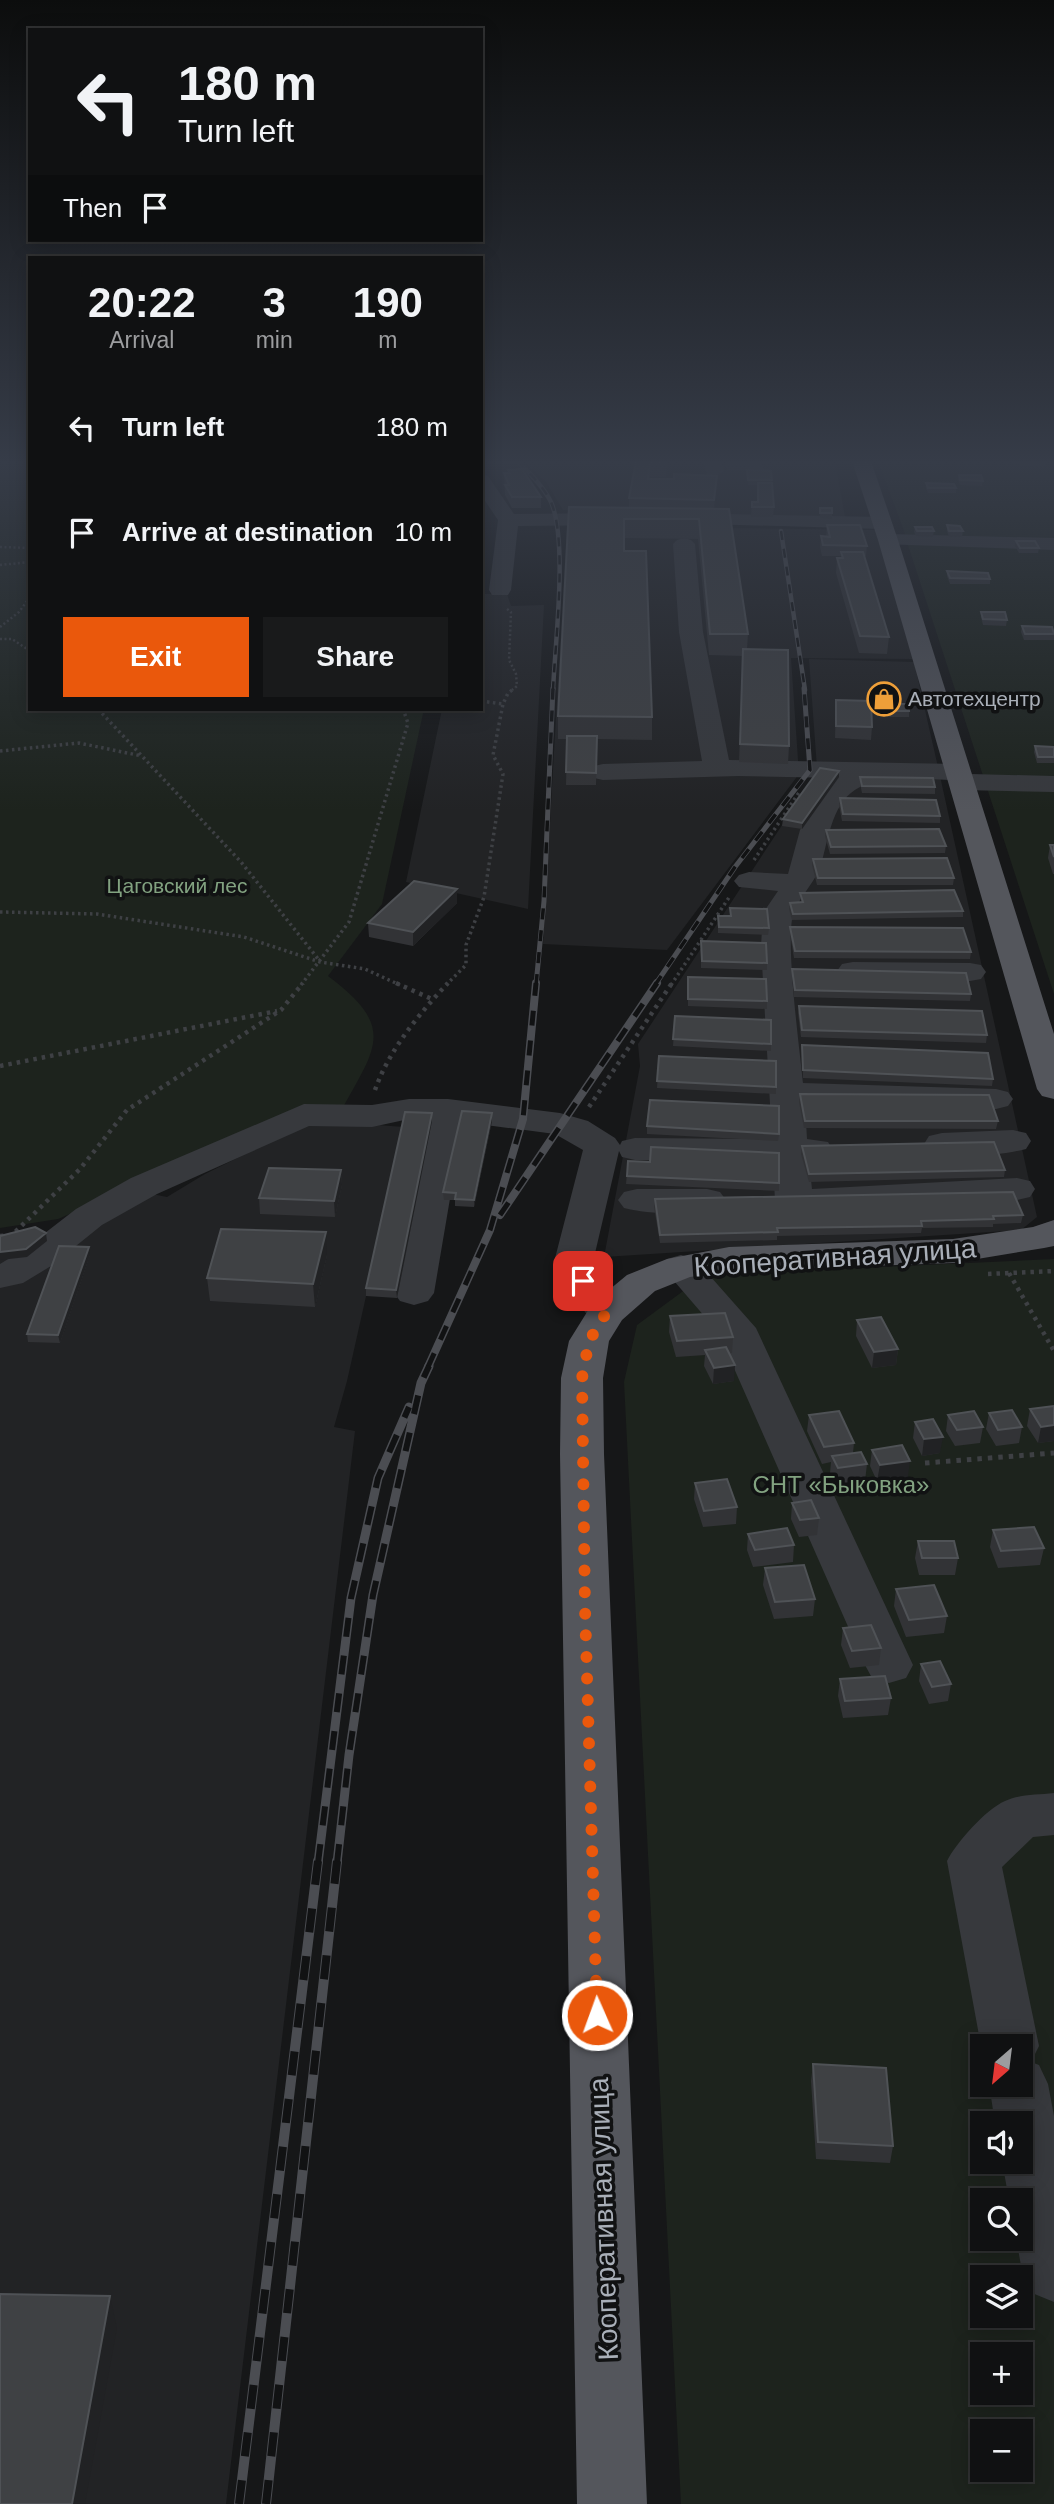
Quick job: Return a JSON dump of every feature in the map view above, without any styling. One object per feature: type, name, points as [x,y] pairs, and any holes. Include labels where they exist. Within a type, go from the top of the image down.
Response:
[{"type":"main road","points":[[899,578],[1054,1089]]},
{"type":"main road","name":"Кооперативная улица","points":[[612,2504],[582,1454],[582,1378],[589,1341],[606,1313],[641,1283],[681,1267],[729,1259],[953,1251],[1051,1236]]},
{"type":"street","points":[[501,598],[503,578]]},
{"type":"street","points":[[687,578],[691,632],[717,769]]},
{"type":"street","points":[[603,772],[814,770],[882,786]]},
{"type":"street","points":[[794,1200],[790,1151],[790,963],[848,782],[882,786],[961,777],[1054,784]]},
{"type":"street","points":[[746,877],[790,963],[996,1099]]},
{"type":"street","points":[[790,963],[970,972]]},
{"type":"street","points":[[0,1276],[9,1275],[37,1258],[89,1217],[120,1199],[304,1115],[372,1116],[408,1109],[448,1110],[560,1124],[575,1129],[602,1146],[572,1266],[606,1313]]},
{"type":"street","points":[[414,1293],[448,1110]]},
{"type":"street","points":[[916,1145],[1013,1141]]},
{"type":"street","points":[[635,1149],[790,1151],[846,1148]]},
{"type":"street","points":[[637,1199],[794,1200],[1017,1189]]},
{"type":"street","points":[[681,1267],[736,1328],[889,1665]]},
{"type":"street","points":[[1008,2034],[974,1861],[1020,1817],[1054,1814]]},
{"type":"street","points":[[1021,2097],[1054,2271]]},
{"type":"path","points":[[372,1116],[376,1085],[387,1062],[445,984],[466,965],[468,936],[484,897],[503,774],[493,755],[503,704],[508,693],[517,685],[516,674],[509,660],[511,612],[501,598]]},
{"type":"path","points":[[0,627],[19,612],[28,600]]},
{"type":"path","points":[[0,639],[12,639],[28,650]]},
{"type":"path","points":[[483,701],[503,704]]},
{"type":"path","points":[[100,711],[219,837],[293,922],[320,962]]},
{"type":"path","points":[[0,1236],[12,1235],[80,1169],[127,1110],[281,1010],[320,962],[349,922],[408,723],[404,711]]},
{"type":"path","points":[[0,751],[79,743],[143,756]]},
{"type":"path","points":[[575,1129],[746,877],[814,770]]},
{"type":"path","points":[[0,912],[110,916],[244,937],[320,962],[365,969],[434,1000]]},
{"type":"path","points":[[0,1064],[281,1010]]},
{"type":"path","points":[[1009,1273],[1054,1351]]},
{"type":"path","points":[[925,1462],[1054,1453]]},
{"type":"shaded area","points":[[564,578],[890,578],[913,659],[791,658],[799,774],[667,950],[543,944]]},
{"type":"shaded area","points":[[483,594],[507,594],[511,606],[544,605],[528,909],[406,882],[442,711],[483,711]]},
{"type":"shaded area","points":[[809,659],[914,662],[938,767],[817,768]]},
{"type":"shaded area","points":[[817,772],[940,776],[1037,1217],[1021,1230],[604,1257],[640,1066],[638,1044]]},
{"type":"shaded area","points":[[338,1122],[404,1127],[347,1381],[334,1427],[355,1431],[226,2504],[0,2504],[0,1244],[61,1254],[147,1193],[167,1197],[205,1174],[300,1127]]},
{"type":"green space","name":"Цаговский лес","points":[[0,578],[28,578],[28,711],[424,711],[382,904],[328,976],[364,1009],[374,1038],[364,1070],[341,1111],[169,1171],[58,1219],[0,1228]]},
{"type":"green space","points":[[919,578],[1054,578],[1054,994]]},
{"type":"green space","name":"СНТ «Быковка»","points":[[1054,1259],[1054,2504],[681,2504],[624,1382],[637,1325],[705,1275]]},
{"type":"building","points":[[565,578],[647,578],[652,717],[558,716]]},
{"type":"building","points":[[705,578],[739,578],[748,634],[710,634]]},
{"type":"building","points":[[843,578],[871,578],[889,637],[860,636]]},
{"type":"building","points":[[981,612],[1005,612],[1007,620],[983,619]]},
{"type":"building","points":[[1022,626],[1052,627],[1054,634],[1025,634]]},
{"type":"building","points":[[743,649],[788,650],[789,746],[740,744]]},
{"type":"building","points":[[836,700],[871,701],[872,727],[836,726]]},
{"type":"building","points":[[886,704],[908,704],[909,711],[888,711]]},
{"type":"building","points":[[567,736],[597,736],[596,773],[566,772]]},
{"type":"building","points":[[1035,746],[1054,747],[1054,757],[1038,757]]},
{"type":"building","points":[[820,768],[839,771],[802,823],[783,819]]},
{"type":"building","points":[[860,777],[933,778],[935,787],[862,786]]},
{"type":"building","points":[[840,798],[936,800],[940,816],[843,814]]},
{"type":"building","points":[[939,829],[946,846],[831,847],[826,830]]},
{"type":"building","points":[[947,858],[954,878],[818,878],[813,859]]},
{"type":"building","points":[[414,881],[457,889],[413,932],[368,923]]},
{"type":"building","points":[[954,890],[963,911],[793,914],[790,903],[803,902],[800,893]]},
{"type":"building","points":[[730,908],[767,909],[769,928],[719,927],[718,916],[731,916]]},
{"type":"building","points":[[790,927],[963,928],[971,952],[795,951]]},
{"type":"building","points":[[701,941],[766,943],[767,963],[702,961]]},
{"type":"building","points":[[792,969],[966,973],[971,994],[795,990]]},
{"type":"building","points":[[688,977],[766,979],[767,1001],[688,999]]},
{"type":"building","points":[[799,1006],[982,1011],[987,1035],[802,1030]]},
{"type":"building","points":[[675,1016],[771,1020],[771,1044],[673,1039]]},
{"type":"building","points":[[802,1045],[988,1053],[993,1079],[803,1070]]},
{"type":"building","points":[[659,1056],[776,1061],[776,1087],[657,1081]]},
{"type":"building","points":[[800,1094],[989,1095],[998,1121],[805,1121]]},
{"type":"building","points":[[650,1100],[779,1106],[779,1134],[647,1126]]},
{"type":"building","points":[[462,1111],[492,1113],[474,1200],[455,1199],[456,1193],[443,1192]]},
{"type":"building","points":[[405,1112],[432,1113],[396,1290],[366,1288]]},
{"type":"building","points":[[994,1142],[1005,1170],[809,1174],[802,1146]]},
{"type":"building","points":[[651,1147],[779,1153],[779,1183],[627,1176],[628,1161],[650,1162]]},
{"type":"building","points":[[269,1168],[341,1170],[334,1201],[259,1198]]},
{"type":"building","points":[[1013,1192],[1023,1215],[993,1216],[994,1219],[921,1221],[922,1226],[777,1228],[778,1232],[660,1235],[655,1199]]},
{"type":"building","points":[[35,1227],[46,1233],[26,1249],[0,1252],[0,1236]]},
{"type":"building","points":[[221,1229],[326,1232],[313,1284],[207,1278]]},
{"type":"building","points":[[59,1246],[89,1247],[58,1335],[27,1334]]},
{"type":"building","points":[[725,1313],[733,1337],[677,1341],[670,1316]]},
{"type":"building","points":[[881,1317],[898,1349],[874,1352],[857,1320]]},
{"type":"building","points":[[726,1347],[735,1365],[714,1368],[705,1350]]},
{"type":"building","points":[[1054,1406],[1054,1425],[1041,1427],[1030,1409]]},
{"type":"building","points":[[1012,1410],[1022,1427],[998,1430],[989,1413]]},
{"type":"building","points":[[839,1411],[854,1443],[824,1447],[809,1415]]},
{"type":"building","points":[[974,1411],[983,1427],[957,1430],[948,1415]]},
{"type":"building","points":[[933,1419],[943,1437],[924,1439],[915,1422]]},
{"type":"building","points":[[902,1445],[910,1461],[880,1465],[872,1450]]},
{"type":"building","points":[[861,1452],[867,1464],[838,1468],[832,1456]]},
{"type":"building","points":[[727,1479],[737,1507],[704,1511],[695,1483]]},
{"type":"building","points":[[811,1500],[819,1518],[800,1520],[792,1503]]},
{"type":"building","points":[[1034,1527],[1044,1548],[1001,1551],[993,1530]]},
{"type":"building","points":[[787,1528],[794,1545],[755,1550],[748,1534]]},
{"type":"building","points":[[918,1541],[954,1541],[958,1558],[922,1558]]},
{"type":"building","points":[[804,1565],[815,1599],[775,1602],[765,1568]]},
{"type":"building","points":[[934,1585],[947,1616],[909,1620],[896,1589]]},
{"type":"building","points":[[871,1625],[881,1648],[852,1651],[843,1628]]},
{"type":"building","points":[[940,1661],[951,1684],[932,1687],[921,1664]]},
{"type":"building","points":[[885,1676],[891,1698],[845,1701],[840,1679]]},
{"type":"building","points":[[813,2064],[886,2068],[893,2146],[818,2142]]},
{"type":"building","points":[[0,2294],[110,2296],[72,2504],[0,2504]]},
{"type":"railway","points":[[553,690],[560,578]]},
{"type":"railway","points":[[788,578],[805,690]]},
{"type":"railway","points":[[536,985],[544,901],[553,688]]},
{"type":"railway","points":[[655,985],[735,867],[810,770],[804,688]]},
{"type":"railway","points":[[428,1367],[490,1230],[523,1119],[536,983]]},
{"type":"railway","points":[[500,1215],[657,983]]},
{"type":"railway","points":[[337,1863],[349,1755],[373,1595],[421,1383],[429,1366]]},
{"type":"railway","points":[[318,1863],[351,1598],[378,1478],[409,1407]]},
{"type":"railway","points":[[239,2504],[318,1861]]},
{"type":"railway","points":[[266,2504],[337,1861]]},
{"type":"place","name":"Автотехцентр","points":[[884,699]]},
{"type":"route","points":[[583,1281],[606,1313],[589,1341],[582,1378],[585,1608],[597,2015]]}]
